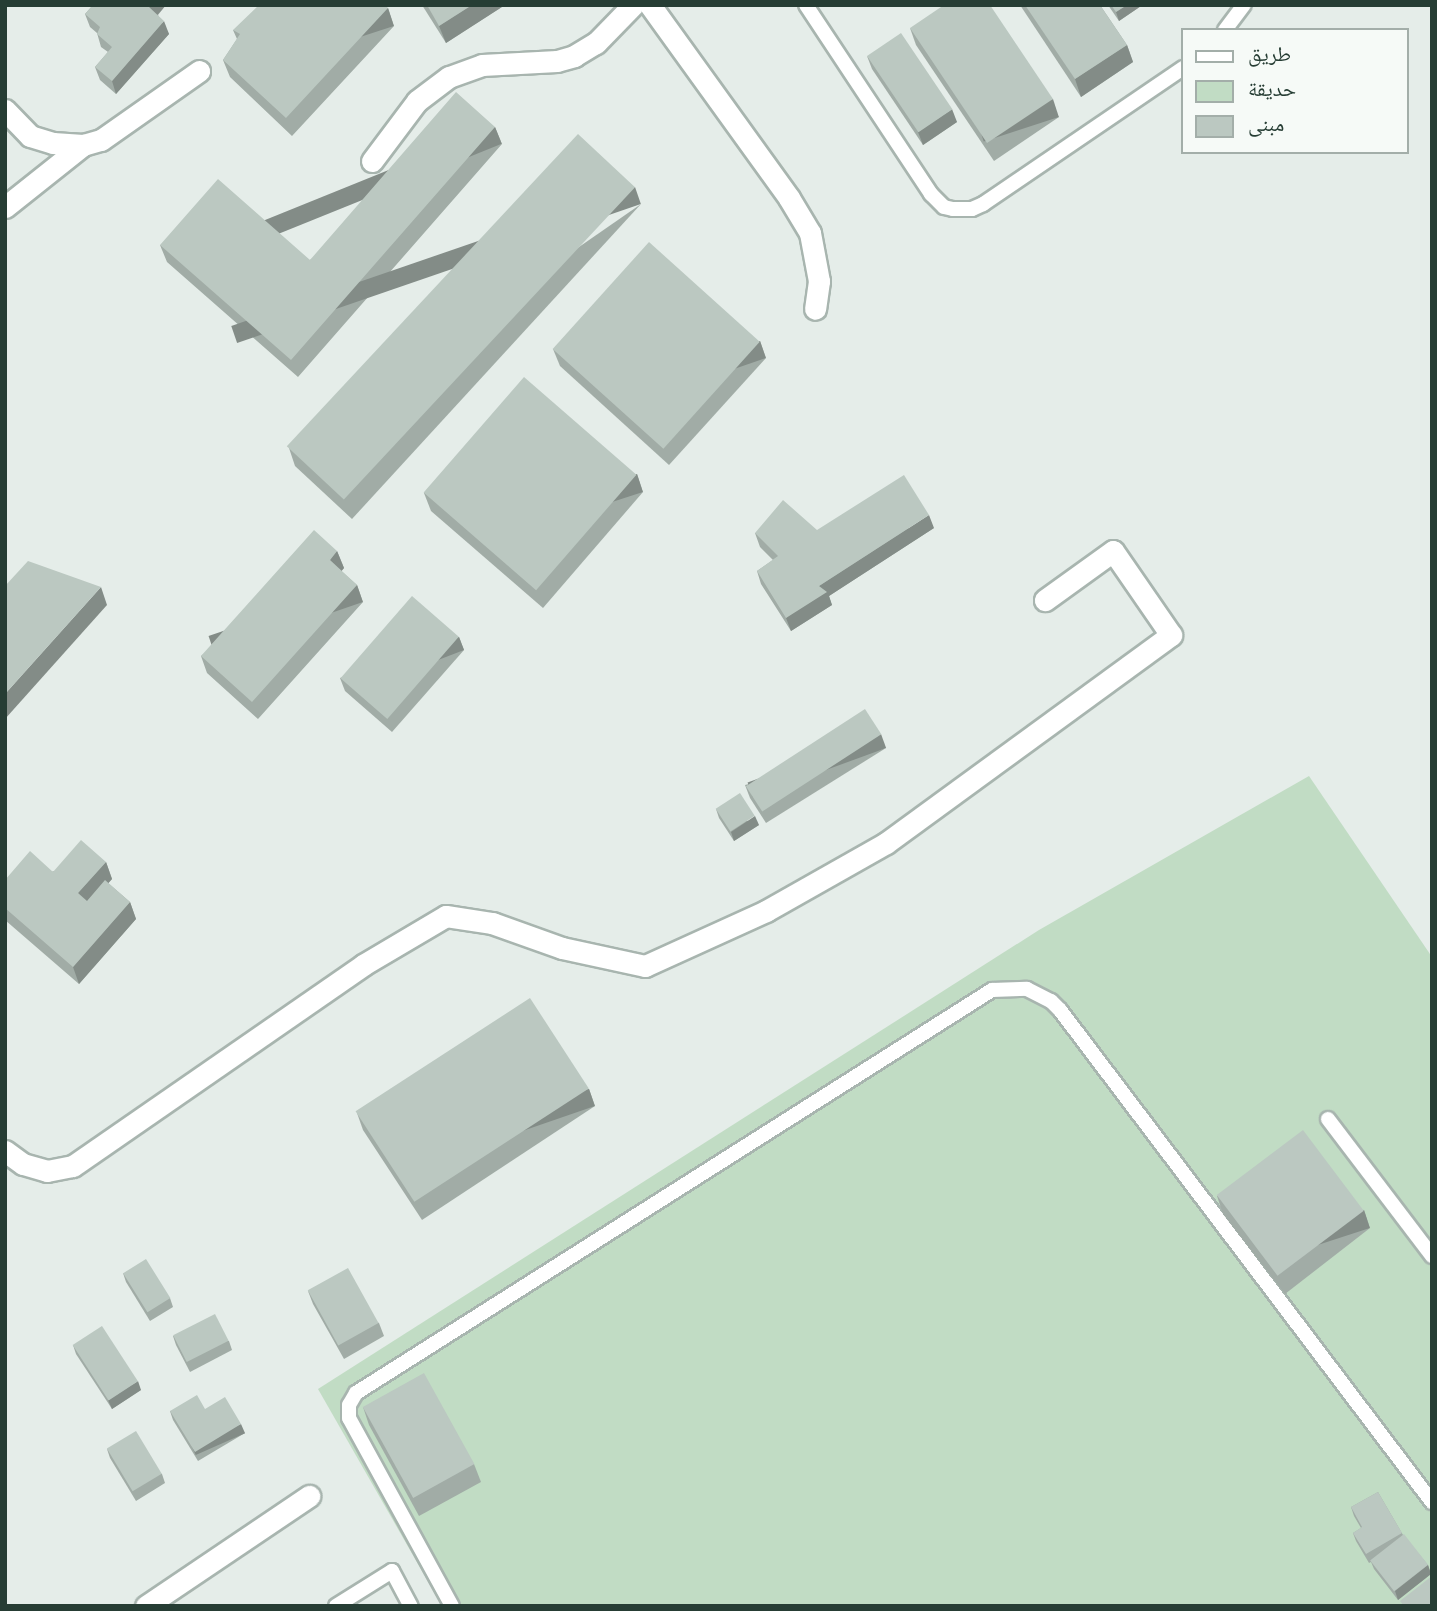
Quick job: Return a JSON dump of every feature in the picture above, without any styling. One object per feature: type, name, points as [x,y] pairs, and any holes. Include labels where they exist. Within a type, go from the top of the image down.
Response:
[{"type":"street","points":[[372,161],[417,101],[449,77],[482,65],[557,61],[574,56],[596,43],[633,5]]},
{"type":"street","points":[[650,5],[789,198],[810,233],[819,281],[815,309]]},
{"type":"street","points":[[5,110],[30,136],[54,143],[83,145],[101,140],[200,71]]},
{"type":"street","points":[[5,206],[83,145]]},
{"type":"street","points":[[5,1151],[23,1164],[47,1171],[73,1166],[363,965],[446,916],[492,923],[562,948],[645,966],[766,911],[886,843],[1171,635],[1112,551],[1045,600]]},
{"type":"street","points":[[146,1606],[309,1496]]},
{"type":"lane","points":[[806,5],[931,194],[944,207],[953,209],[972,209],[983,204],[1182,69]]},
{"type":"lane","points":[[1227,28],[1244,5]]},
{"type":"lane","points":[[452,1606],[349,1418],[349,1405],[356,1393],[992,990],[1027,989],[1051,1001],[1060,1010],[1432,1502]]},
{"type":"lane","points":[[1328,1119],[1432,1256]]},
{"type":"lane","points":[[336,1606],[392,1571],[411,1606]]},
{"type":"green space","points":[[1309,776],[1432,957],[1432,1606],[442,1606],[318,1389],[1039,930]]},
{"type":"building","points":[[93,5],[150,5],[164,21],[112,81],[95,67],[112,47],[97,34],[100,27],[85,14]]},
{"type":"building","points":[[259,5],[385,5],[388,8],[286,118],[223,60],[240,34],[233,30]]},
{"type":"building","points":[[427,5],[472,5],[439,26]]},
{"type":"building","points":[[944,5],[990,5],[1053,99],[987,143],[910,28]]},
{"type":"building","points":[[1025,5],[1100,5],[1127,45],[1075,79]]},
{"type":"building","points":[[1111,5],[1127,5],[1116,12]]},
{"type":"building","points":[[901,33],[952,109],[918,132],[867,56]]},
{"type":"building","points":[[456,92],[495,127],[291,360],[160,245],[218,179],[310,260]]},
{"type":"building","points":[[578,134],[635,187],[344,499],[287,446]]},
{"type":"building","points":[[649,242],[760,342],[663,449],[553,349]]},
{"type":"building","points":[[524,377],[636,475],[536,590],[424,492]]},
{"type":"building","points":[[904,475],[929,515],[819,586],[827,592],[786,618],[757,571],[778,556],[755,533],[783,500],[817,530]]},
{"type":"building","points":[[314,530],[337,551],[330,560],[357,585],[252,702],[201,656]]},
{"type":"building","points":[[28,561],[101,587],[5,694],[5,586]]},
{"type":"building","points":[[412,596],[459,637],[387,719],[340,678]]},
{"type":"building","points":[[865,709],[881,734],[762,811],[746,786]]},
{"type":"building","points":[[740,793],[755,816],[730,831],[716,809]]},
{"type":"building","points":[[81,840],[106,862],[78,893],[87,901],[105,880],[130,902],[73,967],[5,908],[5,880],[30,851],[53,872]]},
{"type":"building","points":[[530,998],[589,1089],[414,1202],[356,1111]]},
{"type":"building","points":[[1303,1130],[1364,1211],[1278,1276],[1217,1195]]},
{"type":"building","points":[[146,1259],[170,1298],[147,1312],[123,1273]]},
{"type":"building","points":[[348,1268],[379,1323],[338,1345],[308,1290]]},
{"type":"building","points":[[215,1314],[229,1341],[187,1362],[173,1335]]},
{"type":"building","points":[[102,1326],[138,1381],[109,1400],[73,1345]]},
{"type":"building","points":[[424,1373],[474,1464],[413,1498],[363,1407]]},
{"type":"building","points":[[197,1395],[205,1409],[225,1397],[241,1424],[195,1452],[170,1411]]},
{"type":"building","points":[[136,1431],[162,1474],[133,1491],[107,1449]]},
{"type":"building","points":[[1378,1492],[1402,1533],[1366,1554],[1353,1533],[1362,1527],[1351,1507]]},
{"type":"building","points":[[1404,1534],[1428,1565],[1394,1591],[1370,1560]]},
{"type":"building","points":[[1432,1576],[1432,1606],[1404,1606],[1400,1601]]}]
